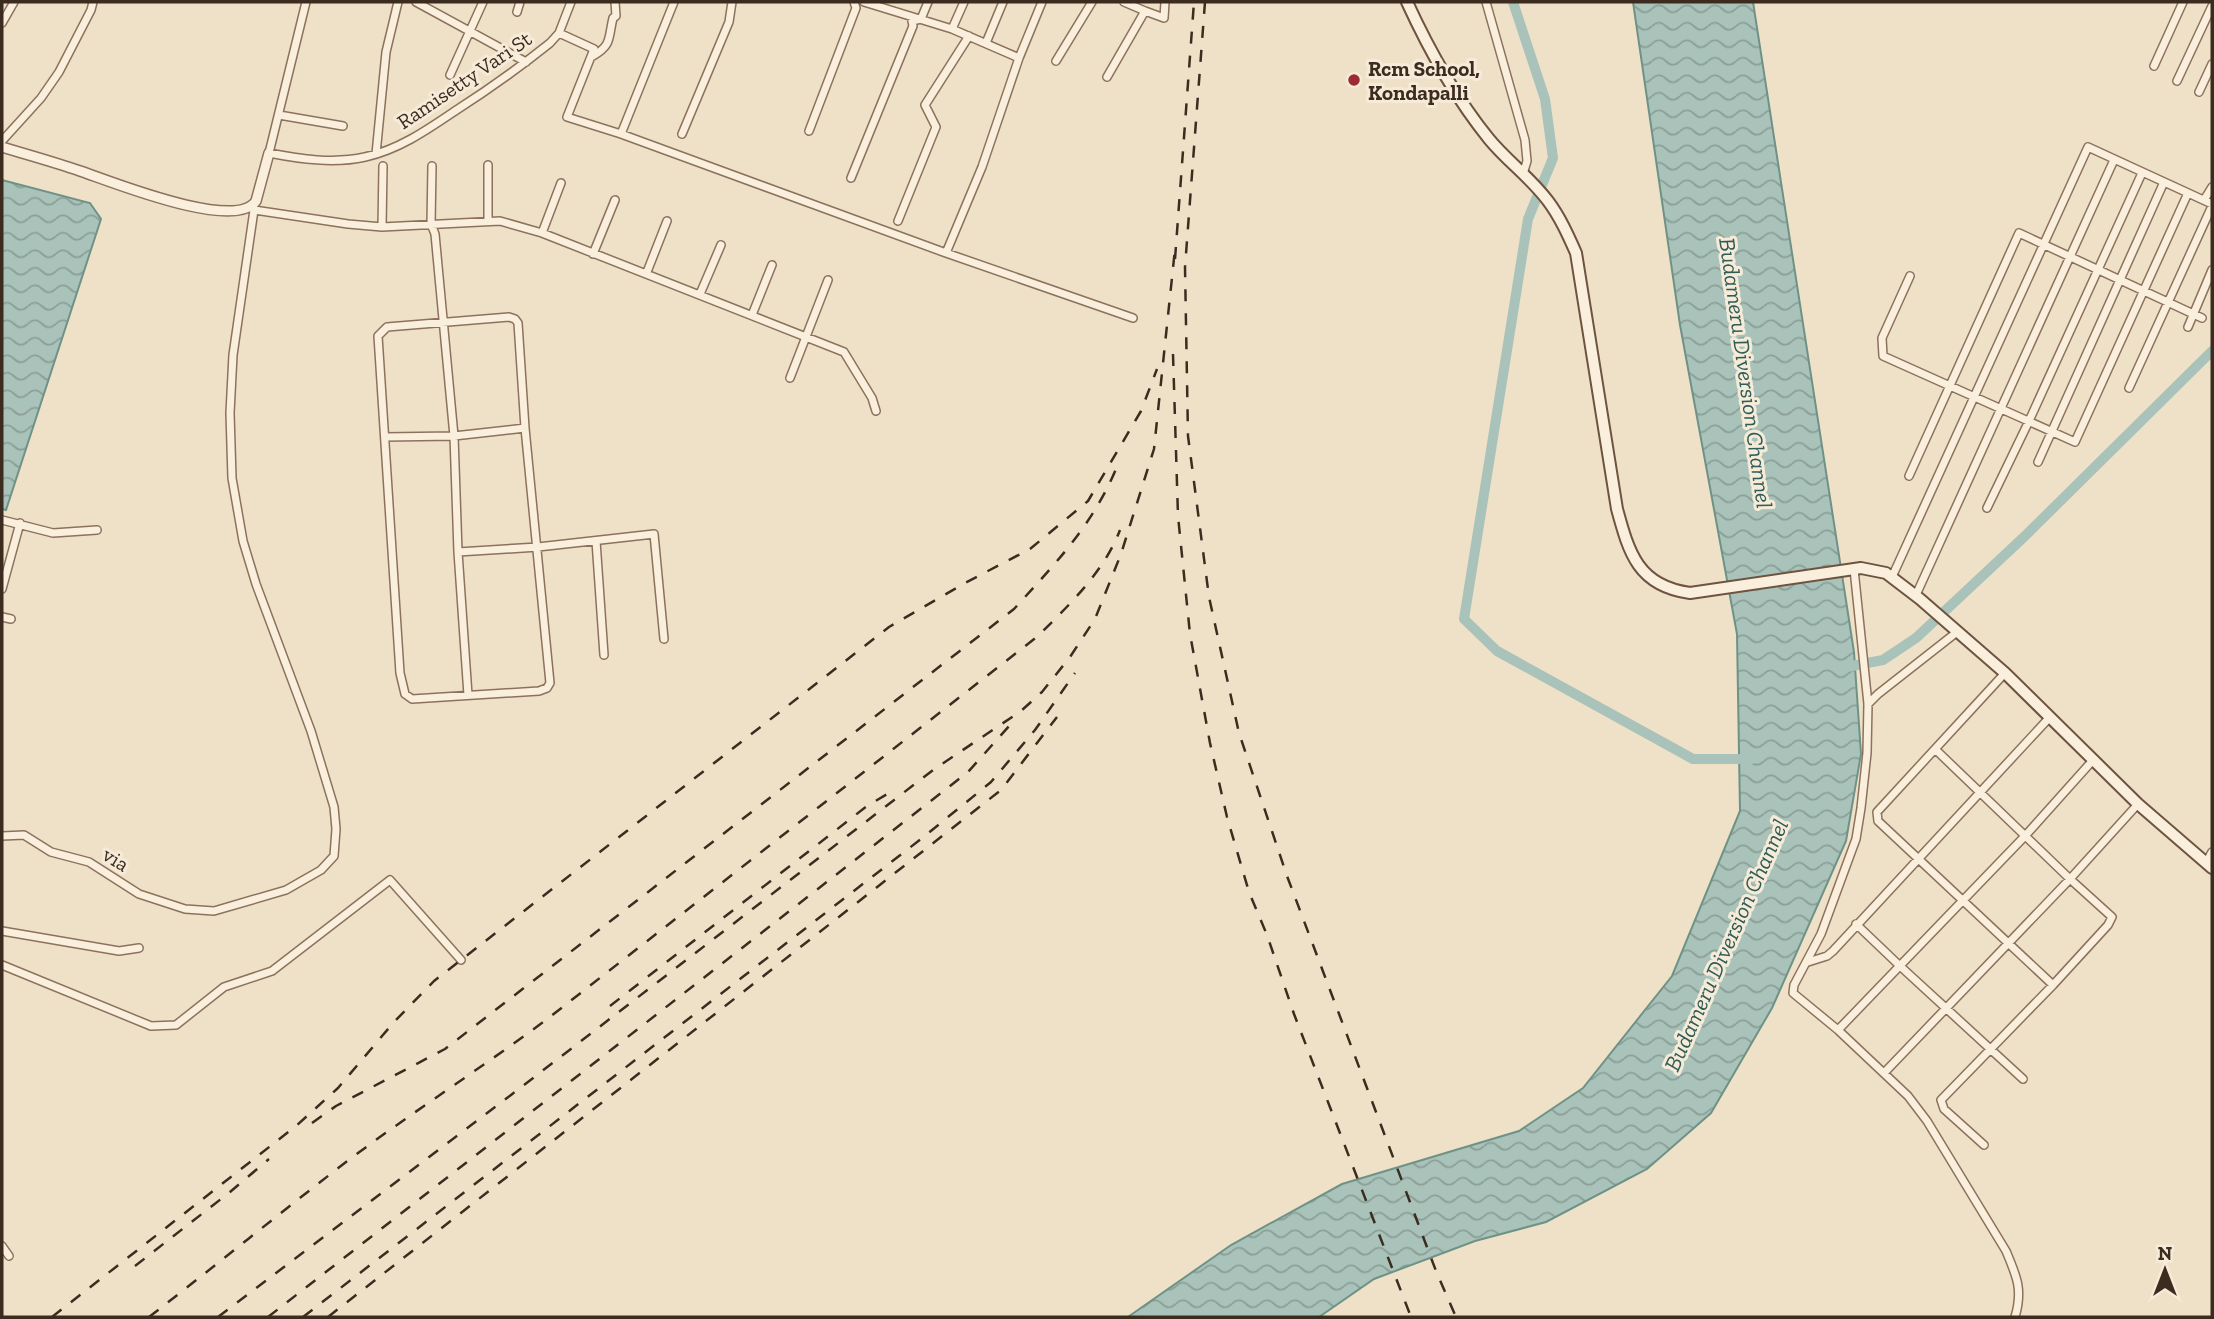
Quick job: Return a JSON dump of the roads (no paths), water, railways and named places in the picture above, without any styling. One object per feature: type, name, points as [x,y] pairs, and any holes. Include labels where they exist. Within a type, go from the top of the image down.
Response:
[{"type":"main road","points":[[1406,2],[1426,43],[1459,97],[1490,140],[1547,200],[1562,222],[1576,253],[1617,509],[1626,543],[1638,566],[1656,582],[1684,592],[1861,568],[1878,569],[1931,608],[2006,673],[2138,804],[2209,866]]},
{"type":"street","points":[[2,23],[14,2]]},
{"type":"street","points":[[93,2],[60,72],[41,98],[2,141],[182,204],[223,212],[253,209],[382,227],[500,221],[542,233],[845,352],[872,398],[876,411]]},
{"type":"street","points":[[253,209],[270,153],[306,2]]},
{"type":"street","points":[[376,154],[386,52],[398,2]]},
{"type":"street","points":[[416,2],[526,62]]},
{"type":"street","points":[[450,75],[483,2]]},
{"type":"street","points":[[517,12],[520,2]]},
{"type":"street","name":"Ramisetty Vari St","points":[[270,153],[298,159],[341,160],[376,154],[415,137],[550,43],[559,33],[572,2]]},
{"type":"street","points":[[593,56],[605,49],[608,43],[613,18],[616,16],[615,2]]},
{"type":"street","points":[[621,134],[674,2]]},
{"type":"street","points":[[682,134],[729,22],[732,2]]},
{"type":"street","points":[[809,131],[856,8],[854,2]]},
{"type":"street","points":[[864,2],[888,5],[1019,58]]},
{"type":"street","points":[[920,19],[928,2]]},
{"type":"street","points":[[952,29],[964,2]]},
{"type":"street","points":[[986,43],[1003,2]]},
{"type":"street","points":[[946,253],[982,167],[1019,58],[1042,2]]},
{"type":"street","points":[[1056,61],[1092,2]]},
{"type":"street","points":[[1124,2],[1164,18],[1165,2]]},
{"type":"street","points":[[1486,2],[1525,140],[1527,160],[1523,174]]},
{"type":"street","points":[[2154,66],[2183,2]]},
{"type":"street","points":[[2177,81],[2212,6]]},
{"type":"street","points":[[1107,77],[1145,11]]},
{"type":"street","points":[[851,178],[913,26],[912,21],[920,19]]},
{"type":"street","points":[[559,33],[593,47],[593,56],[567,117],[1133,318]]},
{"type":"street","points":[[898,221],[936,127],[925,105],[969,36]]},
{"type":"street","points":[[2199,92],[2212,64]]},
{"type":"street","points":[[279,115],[343,126]]},
{"type":"street","points":[[1892,577],[2088,147],[2210,203]]},
{"type":"street","points":[[1916,596],[2114,160]]},
{"type":"street","points":[[488,164],[488,221]]},
{"type":"street","points":[[382,227],[383,166]]},
{"type":"street","points":[[432,166],[431,224],[435,234],[454,436],[458,552],[468,695]]},
{"type":"street","points":[[1987,508],[2142,173]]},
{"type":"street","points":[[2038,462],[2164,182]]},
{"type":"street","points":[[542,233],[561,183]]},
{"type":"street","points":[[2129,388],[2210,203],[2212,187]]},
{"type":"street","points":[[1910,276],[1882,338],[1883,356],[2075,442],[2188,193]]},
{"type":"street","points":[[593,254],[615,200]]},
{"type":"street","name":"via","points":[[2,836],[24,835],[51,852],[89,862],[139,894],[185,909],[214,911],[286,890],[321,870],[334,856],[334,807],[311,731],[243,541],[232,478],[230,414],[233,355],[253,209]]},
{"type":"street","points":[[647,272],[667,221]]},
{"type":"street","points":[[1909,476],[2018,233],[2202,318]]},
{"type":"street","points":[[700,294],[721,245]]},
{"type":"street","points":[[752,315],[772,265]]},
{"type":"street","points":[[2188,327],[2212,270]]},
{"type":"street","points":[[790,378],[828,280]]},
{"type":"street","points":[[509,317],[517,323],[550,683],[547,688],[539,691],[412,699],[405,694],[400,673],[378,336],[387,327],[444,321],[509,317]]},
{"type":"street","points":[[384,437],[454,436],[525,428]]},
{"type":"street","points":[[2,520],[53,533],[97,530]]},
{"type":"street","points":[[2,589],[20,523]]},
{"type":"street","points":[[458,552],[538,547],[654,534],[664,639]]},
{"type":"street","points":[[596,541],[604,655]]},
{"type":"street","points":[[1854,569],[1867,673],[1868,704],[1867,753],[1856,839],[1821,934],[1794,985],[1793,993],[1884,1073],[1908,1096],[1927,1121],[2006,1251],[2015,1272],[2020,1299],[2015,1317]]},
{"type":"street","points":[[2,617],[11,619]]},
{"type":"street","points":[[1868,704],[1955,631]]},
{"type":"street","points":[[2006,673],[1877,812],[1878,821],[2053,985]]},
{"type":"street","points":[[1808,962],[1827,956],[2050,717]]},
{"type":"street","points":[[1936,750],[1979,794],[2112,917],[2108,925],[2053,985],[1941,1100],[1944,1109],[1984,1145]]},
{"type":"street","points":[[1838,1030],[2025,836],[2094,759]]},
{"type":"street","points":[[1884,1073],[2138,804]]},
{"type":"street","points":[[2209,866],[2212,852]]},
{"type":"street","points":[[2,965],[151,1026],[176,1025],[224,987],[272,971],[390,880],[461,960]]},
{"type":"street","points":[[1856,924],[2023,1079]]},
{"type":"street","points":[[2,930],[119,951],[139,948]]},
{"type":"street","points":[[2,1246],[9,1256]]},
{"type":"water","name":"Budameru Diversion Channel","points":[[1633,2],[1753,2],[1854,652],[1861,754],[1846,841],[1772,1008],[1711,1113],[1647,1169],[1546,1222],[1475,1241],[1374,1279],[1319,1317],[1128,1317],[1231,1245],[1342,1184],[1519,1131],[1583,1088],[1672,976],[1740,811],[1737,634],[1680,325]]},
{"type":"water","points":[[2,180],[90,203],[101,219],[6,510],[2,509]]},
{"type":"waterway","points":[[1513,2],[1545,99],[1553,158],[1528,219],[1464,619],[1497,651],[1693,759],[1752,759]]},
{"type":"waterway","points":[[1842,668],[1883,660],[1916,638],[2025,536],[2212,351]]},
{"type":"railway","points":[[1175,259],[1194,2]]},
{"type":"railway","points":[[1205,2],[1185,267],[1188,436],[1209,597],[1239,733],[1287,876],[1436,1271],[1456,1317]]},
{"type":"railway","points":[[218,1317],[933,770],[1021,711],[1042,692],[1095,619],[1121,554],[1154,449],[1175,249]]},
{"type":"railway","points":[[1173,354],[1178,516],[1190,634],[1227,817],[1249,892],[1411,1317]]},
{"type":"railway","points":[[52,1317],[296,1126],[338,1088],[394,1022],[434,981],[889,627],[1030,549],[1088,501],[1141,411],[1157,369]]},
{"type":"railway","points":[[312,1123],[336,1106],[445,1049],[1014,609],[1084,526],[1096,509],[1116,469]]},
{"type":"railway","points":[[149,1317],[346,1162],[546,1020],[1038,636],[1095,574],[1120,530]]},
{"type":"railway","points":[[303,1317],[991,782],[1035,730],[1075,673]]},
{"type":"railway","points":[[328,1317],[1001,790],[1057,717]]},
{"type":"railway","points":[[268,1317],[968,772],[1010,725]]},
{"type":"railway","points":[[610,1006],[867,806],[894,790]]},
{"type":"railway","points":[[135,1266],[269,1159]]},
{"type":"place","name":"Rcm School, Kondapalli","points":[[1354,80]]}]
